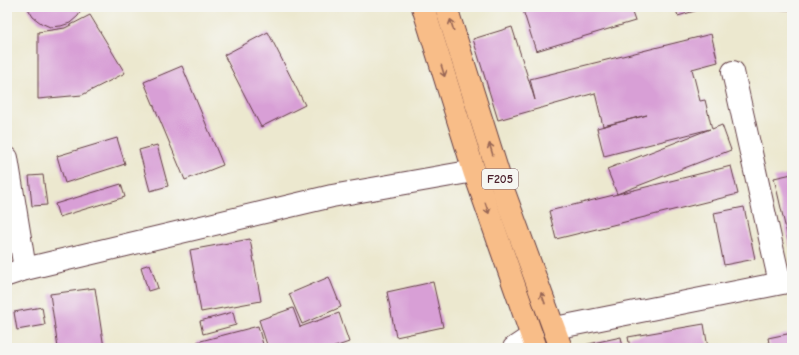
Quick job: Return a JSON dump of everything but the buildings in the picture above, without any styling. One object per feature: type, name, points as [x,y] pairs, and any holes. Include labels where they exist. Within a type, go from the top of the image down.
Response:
[{"type":"main road","name":"F205","points":[[423,7],[527,344]]},
{"type":"main road","name":"F205","points":[[446,7],[504,192],[558,338]]},
{"type":"street","points":[[558,338],[786,282],[733,72]]},
{"type":"street","points":[[7,158],[16,272],[332,196],[474,171]]}]
